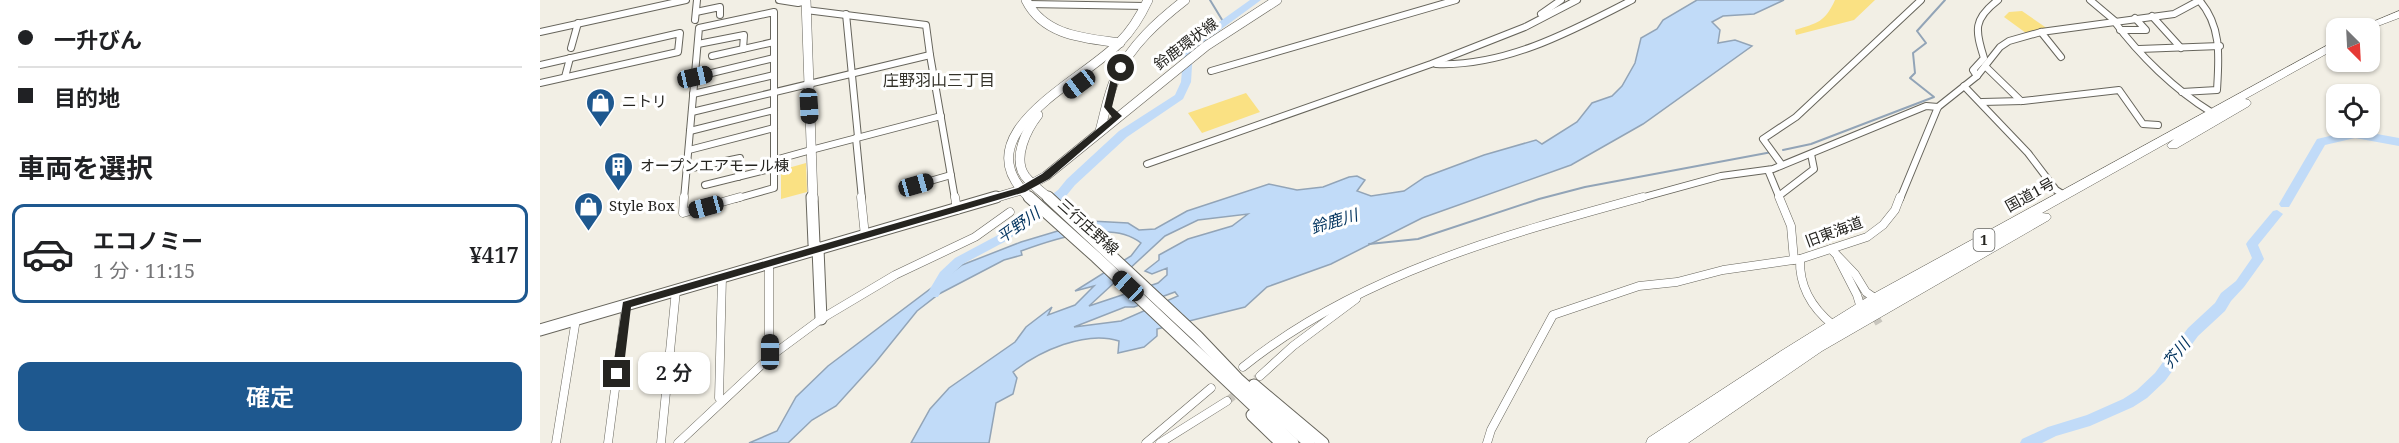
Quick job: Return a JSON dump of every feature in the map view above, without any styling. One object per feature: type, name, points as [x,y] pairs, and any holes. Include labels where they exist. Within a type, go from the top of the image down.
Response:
[{"type":"highway","points":[[2380,22],[2399,14]]},
{"type":"highway","points":[[2380,30],[2399,22]]},
{"type":"highway","name":"国道1号","points":[[1654,443],[1876,299],[2326,49]]},
{"type":"highway","name":"国道1号","points":[[1675,443],[1774,374],[1886,306],[2326,58]]},
{"type":"main road","name":"鈴鹿環状線","points":[[1100,131],[1115,78],[1133,50],[1152,27],[1185,0]]},
{"type":"main road","name":"鈴鹿環状線","points":[[540,330],[818,249],[1031,191],[1118,116],[1206,46],[1276,0]]},
{"type":"main road","points":[[1027,2],[1031,14],[1051,28],[1068,34],[1120,43]]},
{"type":"main road","points":[[1031,191],[1013,180],[1009,159],[1016,131],[1038,105],[1120,43],[1132,30],[1146,3]]},
{"type":"main road","points":[[806,4],[814,244],[818,249],[821,319]]},
{"type":"main road","points":[[1108,107],[1111,113],[1118,116]]},
{"type":"main road","name":"三行庄野線","points":[[1031,191],[1323,443]]},
{"type":"main road","name":"三行庄野線","points":[[1031,191],[1209,365],[1226,387],[1284,433],[1309,443]]},
{"type":"main road","name":"三行庄野線","points":[[1240,373],[1293,443]]},
{"type":"street","points":[[540,32],[686,0]]},
{"type":"street","points":[[695,20],[697,0]]},
{"type":"street","points":[[779,0],[806,4],[812,9],[926,25],[957,210]]},
{"type":"street","points":[[1211,71],[1456,0]]},
{"type":"street","points":[[1525,27],[1530,20],[1561,0]]},
{"type":"street","points":[[1147,164],[1431,64],[1525,27],[1577,0]]},
{"type":"street","points":[[1431,64],[1462,65],[1551,41],[1632,0]]},
{"type":"street","points":[[1782,165],[1763,139],[1796,117],[1921,0]]},
{"type":"street","points":[[1977,76],[1973,70],[1983,58],[1976,31],[1977,21],[1984,9],[1998,0]]},
{"type":"street","points":[[2090,0],[2115,21],[2120,30],[2154,67],[2182,92],[2211,112]]},
{"type":"street","points":[[2182,92],[2217,90],[2220,46],[2213,24],[2200,0]]},
{"type":"street","name":"旧東海道","points":[[1490,441],[1553,315],[1639,286],[1677,282],[1724,270],[1797,259],[1867,237],[1883,225],[1891,215],[1938,107],[1977,76],[2009,41],[2041,32],[2174,14],[2200,0]]},
{"type":"street","points":[[1027,2],[1146,3]]},
{"type":"street","points":[[696,12],[720,7],[720,15]]},
{"type":"street","points":[[774,12],[774,188],[683,213],[698,44],[699,28],[774,12]]},
{"type":"street","points":[[846,14],[865,236]]},
{"type":"street","points":[[2152,16],[2181,48]]},
{"type":"street","points":[[2120,30],[2146,30],[2135,18]]},
{"type":"street","points":[[572,48],[578,23]]},
{"type":"street","points":[[2041,32],[2055,46],[2061,57]]},
{"type":"street","points":[[540,65],[680,33],[678,52],[540,83]]},
{"type":"street","points":[[698,44],[744,35],[743,49]]},
{"type":"street","points":[[712,56],[774,42]]},
{"type":"street","points":[[2139,49],[2220,46]]},
{"type":"street","points":[[692,112],[930,55]]},
{"type":"street","points":[[565,77],[570,58]]},
{"type":"street","points":[[695,77],[774,58]]},
{"type":"street","points":[[1985,66],[2021,101]]},
{"type":"street","points":[[693,94],[774,75]]},
{"type":"street","points":[[1964,86],[1982,102],[2028,153],[2056,190],[2064,195]]},
{"type":"street","points":[[1982,102],[2021,101],[2119,90],[2143,124],[2158,125]]},
{"type":"street","points":[[1240,373],[1261,351],[1360,294],[1492,240],[1721,176],[1768,170],[1926,106],[1938,107]]},
{"type":"street","points":[[690,131],[774,110]]},
{"type":"street","points":[[705,185],[738,177],[811,150],[941,116]]},
{"type":"street","points":[[689,150],[774,128]]},
{"type":"street","points":[[1780,195],[1814,169],[1811,154]]},
{"type":"street","points":[[687,170],[734,157],[740,158],[738,177]]},
{"type":"street","points":[[1768,170],[1791,226],[1803,284],[1818,310],[1833,325]]},
{"type":"street","points":[[916,185],[951,175]]},
{"type":"street","points":[[678,443],[771,356],[821,319],[895,275],[975,237],[1010,212]]},
{"type":"street","points":[[1831,249],[1856,286]]},
{"type":"street","points":[[1838,258],[1855,274],[1866,292],[1876,299]]},
{"type":"street","points":[[1838,258],[1841,269],[1859,298],[1861,308]]},
{"type":"street","points":[[769,264],[771,356]]},
{"type":"street","points":[[722,277],[719,398],[722,400]]},
{"type":"street","points":[[661,443],[676,290]]},
{"type":"street","points":[[1260,376],[1293,346],[1356,300],[1360,294]]},
{"type":"street","points":[[608,443],[626,305]]},
{"type":"street","points":[[556,443],[576,319]]},
{"type":"street","points":[[1146,443],[1184,408],[1211,388]]},
{"type":"street","points":[[1160,443],[1227,401]]},
{"type":"shaded area","points":[[1835,0],[1875,0],[1854,20],[1796,35],[1795,30],[1820,21],[1828,13]]},
{"type":"shaded area","points":[[2022,11],[2048,29],[2026,33],[2004,17],[2009,12]]},
{"type":"shaded area","points":[[1246,93],[1260,112],[1202,133],[1188,113]]},
{"type":"shaded area","points":[[806,163],[807,192],[781,199],[781,170]]},
{"type":"water","name":"鈴鹿川","points":[[1697,0],[1784,0],[1754,14],[1723,16],[1712,22],[1720,30],[1718,43],[1735,40],[1752,46],[1643,124],[1571,165],[1422,218],[1331,264],[1267,287],[1245,307],[1157,329],[1157,336],[1144,347],[1118,353],[1119,341],[1092,338],[1063,344],[1036,357],[1013,372],[1017,378],[1013,394],[996,403],[989,443],[911,443],[930,409],[949,388],[1015,342],[1026,327],[1052,307],[1048,315],[1075,305],[1094,286],[1075,291],[1131,256],[1141,243],[1129,236],[1114,232],[1099,232],[1049,241],[1021,251],[1022,255],[1004,260],[939,294],[917,311],[836,406],[812,420],[788,443],[749,443],[777,431],[796,397],[828,366],[962,265],[1021,242],[1091,221],[1128,223],[1139,230],[1155,229],[1187,211],[1269,184],[1297,190],[1323,187],[1357,176],[1365,180],[1357,191],[1371,196],[1404,191],[1425,177],[1484,155],[1536,140],[1542,144],[1577,122],[1592,103],[1612,96],[1622,86],[1635,63],[1641,38],[1657,29],[1663,20]],"holes":[[[1248,214],[1232,226],[1188,239],[1159,255],[1159,260],[1145,271],[1152,274],[1167,268],[1167,275],[1158,283],[1089,306],[1165,236],[1198,220]],[[1175,292],[1178,296],[1121,321],[1074,327],[1125,307],[1134,307]]]},
{"type":"waterway","points":[[1210,0],[1224,23]]},
{"type":"waterway","name":"平野川","points":[[933,294],[944,275],[959,261],[1004,237],[1062,193],[1123,134],[1179,97],[1186,82],[1188,49],[1256,0]]},
{"type":"waterway","points":[[1783,150],[1811,144],[1934,97],[1910,78],[1915,73],[1913,53],[1926,43],[1917,31],[1945,0]]},
{"type":"waterway","name":"芥川","points":[[2285,204],[2321,142],[2355,134],[2399,142]]},
{"type":"waterway","points":[[1369,244],[1418,239],[1539,199],[1585,187],[1772,152]]},
{"type":"waterway","name":"芥川","points":[[2027,443],[2053,431],[2090,420],[2142,394],[2160,377],[2193,332],[2220,307],[2226,297],[2240,284],[2258,259],[2252,244],[2277,214]]},
{"type":"tunnel","points":[[1856,286],[1880,325]]},
{"type":"tunnel","points":[[1227,401],[1260,376]]},
{"type":"place","name":"ニトリ","points":[[601,128]]},
{"type":"place","name":"オープンエアモール棟","points":[[619,192]]},
{"type":"place","name":"Style Box","points":[[588,232]]},
{"type":"district","name":"庄野羽山三丁目","points":[[939,80]]},
{"type":"route","points":[[617,374],[626,305],[1021,190],[1046,176],[1118,116],[1111,113],[1108,107],[1115,78],[1121,68]]}]
